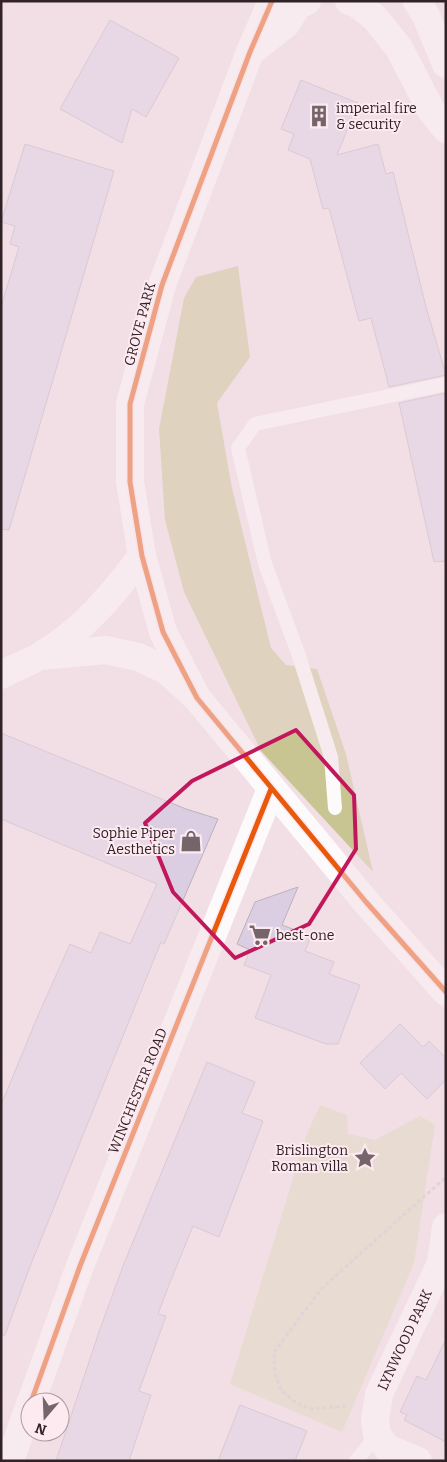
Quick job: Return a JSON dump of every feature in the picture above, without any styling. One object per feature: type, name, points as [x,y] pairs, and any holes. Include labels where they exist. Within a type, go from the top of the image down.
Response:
[{"type":"main road","name":"GROVE PARK","points":[[197,698],[163,632],[142,556],[130,482],[130,404],[162,285],[250,52],[272,1]]},
{"type":"main road","points":[[250,52],[287,22],[297,6],[307,1]]},
{"type":"main road","points":[[349,1],[357,4],[374,18],[399,48],[431,110],[446,129]]},
{"type":"main road","points":[[429,15],[446,64]]},
{"type":"main road","points":[[1,674],[40,656],[73,633],[106,602],[142,556]]},
{"type":"main road","points":[[40,656],[106,650],[138,657],[166,670],[197,698],[366,902],[446,992]]},
{"type":"main road","name":"WINCHESTER ROAD","points":[[34,1392],[80,1266],[271,789]]},
{"type":"main road","name":"LYNWOOD PARK","points":[[377,1435],[375,1421],[379,1394],[441,1263],[446,1227]]},
{"type":"main road","name":"WINCHESTER ROAD","points":[[10,1461],[20,1432]]},
{"type":"main road","points":[[377,1435],[386,1448],[418,1461]]},
{"type":"lane","points":[[335,808],[331,757],[297,650],[265,564],[238,448],[255,424],[446,384]]},
{"type":"lane","points":[[356,1461],[377,1435]]},
{"type":"path","points":[[378,1400],[311,1409],[296,1403],[281,1390],[275,1374],[274,1352],[322,1288],[446,1176]]},
{"type":"highlighted area","points":[[296,730],[354,795],[356,849],[309,924],[235,958],[173,892],[145,823],[192,781]]},
{"type":"shaded area","points":[[238,266],[250,357],[217,403],[232,488],[271,648],[286,665],[317,669],[346,754],[373,872],[261,751],[184,592],[165,520],[159,429],[184,298],[196,277]]},
{"type":"shaded area","points":[[320,1105],[347,1115],[348,1134],[375,1140],[420,1116],[435,1125],[414,1263],[342,1432],[230,1384],[306,1136]]},
{"type":"building","points":[[110,20],[179,58],[146,117],[132,109],[122,143],[60,109]]},
{"type":"building","points":[[301,80],[358,103],[337,155],[378,144],[386,174],[393,172],[426,307],[446,375],[389,387],[371,318],[359,321],[329,208],[323,209],[310,159],[288,150],[294,134],[281,129]]},
{"type":"building","points":[[25,144],[114,171],[9,530],[1,529],[1,307],[19,247],[10,244],[15,226],[1,222]]},
{"type":"building","points":[[446,393],[446,561],[434,562],[399,403]]},
{"type":"building","points":[[1,733],[186,809],[218,819],[164,944],[161,942],[29,1269],[5,1335],[1,1335],[1,1105],[70,944],[91,953],[100,932],[130,944],[157,884],[1,819]]},
{"type":"building","points":[[298,887],[282,925],[311,936],[305,951],[334,962],[329,974],[360,985],[338,1044],[326,1044],[255,1018],[271,975],[244,965],[250,950],[237,944],[255,902]]},
{"type":"building","points":[[400,1024],[423,1047],[429,1041],[446,1058],[446,1080],[427,1099],[401,1073],[385,1089],[360,1063]]},
{"type":"building","points":[[207,1062],[255,1082],[242,1113],[263,1121],[219,1237],[193,1226],[169,1285],[158,1314],[166,1316],[139,1391],[151,1395],[129,1461],[56,1461],[62,1442],[70,1442],[70,1419],[123,1266]]},
{"type":"building","points":[[446,1339],[446,1442],[404,1420],[407,1415],[400,1412],[417,1376],[426,1380]]},
{"type":"building","points":[[240,1405],[307,1431],[295,1461],[218,1461]]},
{"type":"cycle path","points":[[272,1],[250,52],[162,285],[130,404],[130,482],[142,556],[163,632],[197,698],[366,902],[446,992]]},
{"type":"cycle path","points":[[35,1392],[80,1266],[271,789]]},
{"type":"place","name":"imperial fire & security","points":[[319,116]]},
{"type":"place","name":"Sophie Piper Aesthetics","points":[[191,841]]},
{"type":"place","name":"best-one","points":[[260,935]]},
{"type":"place","name":"Brislington Roman villa","points":[[365,1158]]}]
